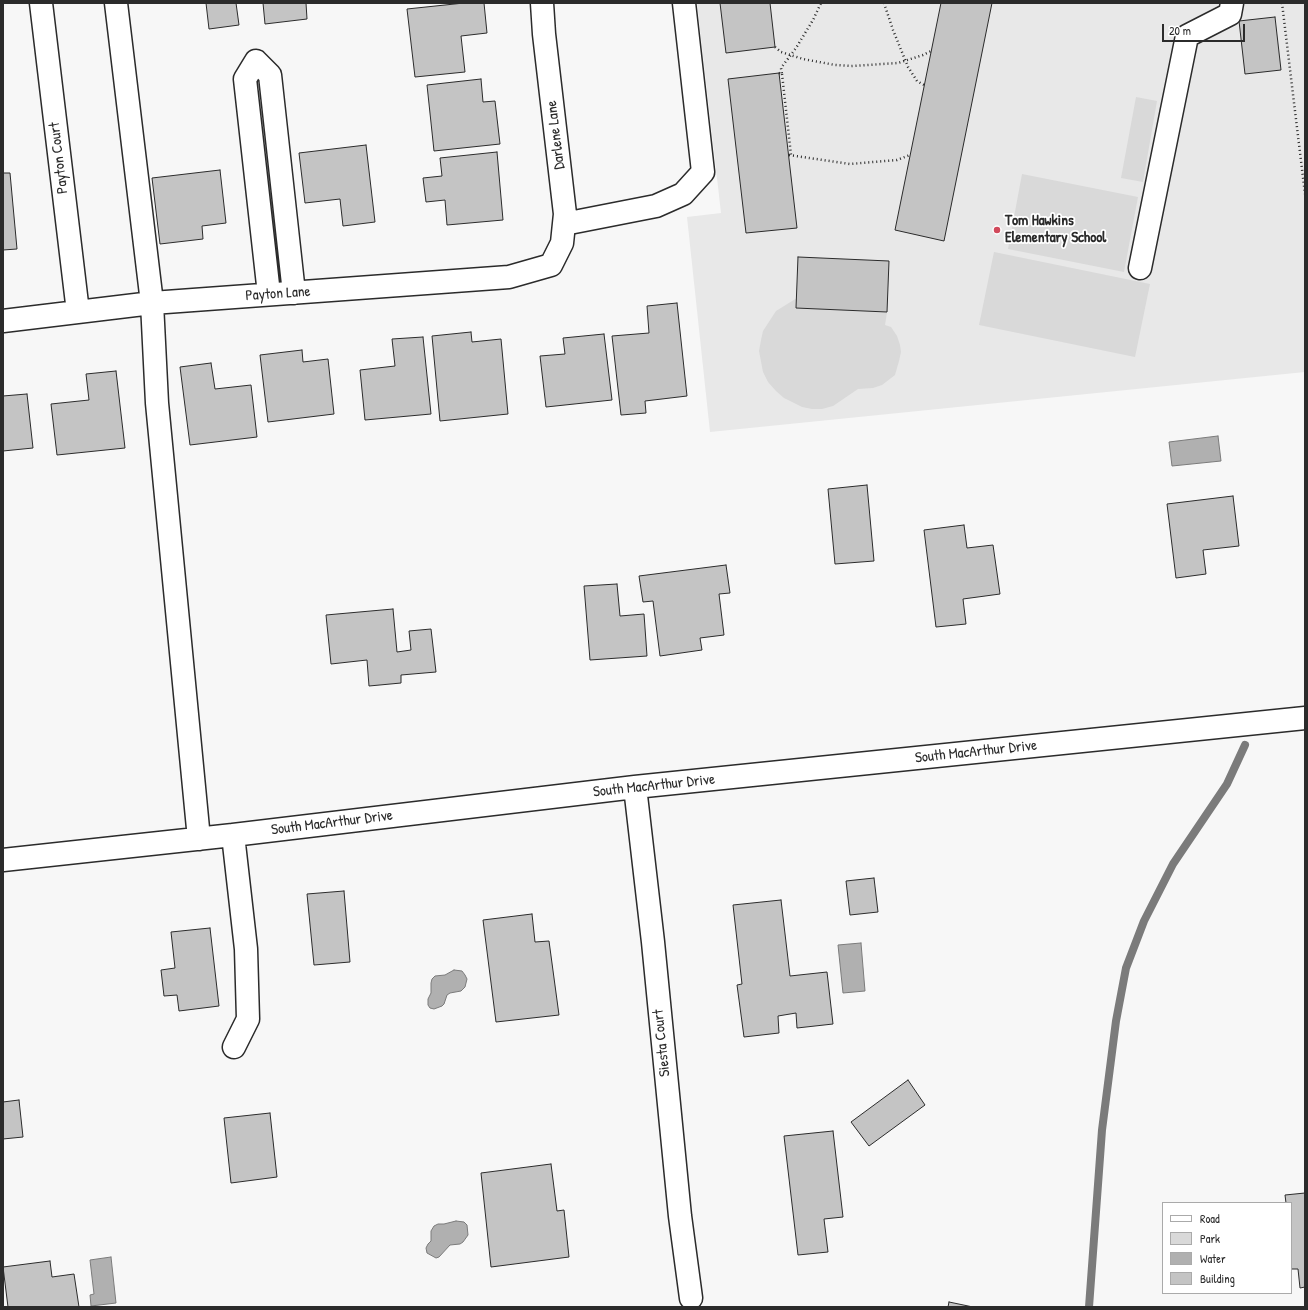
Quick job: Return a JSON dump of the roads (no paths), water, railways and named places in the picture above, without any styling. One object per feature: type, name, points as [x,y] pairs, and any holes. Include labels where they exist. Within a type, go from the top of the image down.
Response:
[{"type":"street","name":"Payton Court","points":[[41,3],[78,312]]},
{"type":"street","points":[[116,3],[152,303],[157,403],[200,839]]},
{"type":"street","name":"Darlene Lane","points":[[542,3],[544,34],[565,214],[562,243],[551,265]]},
{"type":"street","points":[[564,224],[656,206],[683,194],[703,172],[684,3]]},
{"type":"street","points":[[1140,268],[1187,36],[1230,14],[1232,3]]},
{"type":"street","points":[[269,294],[245,80],[256,61],[270,75],[294,292]]},
{"type":"street","name":"Payton Lane","points":[[3,321],[152,303],[509,276],[551,265]]},
{"type":"street","name":"South MacArthur Drive","points":[[3,860],[200,839],[635,787],[1305,718]]},
{"type":"street","name":"Siesta Court","points":[[635,787],[653,942],[680,1216],[691,1298]]},
{"type":"street","points":[[233,835],[246,949],[248,1019],[234,1047]]},
{"type":"water","points":[[1218,436],[1221,461],[1172,466],[1169,442]]},
{"type":"water","points":[[861,943],[865,991],[843,993],[838,945]]},
{"type":"water","points":[[454,970],[462,971],[465,975],[467,979],[465,987],[461,991],[447,995],[442,1006],[434,1009],[430,1008],[428,1005],[428,999],[431,993],[432,979],[435,976],[445,975]]},
{"type":"water","points":[[456,1221],[464,1222],[467,1225],[468,1235],[463,1242],[460,1244],[450,1245],[439,1257],[436,1258],[427,1253],[426,1248],[431,1241],[431,1231],[434,1226]]},
{"type":"water","points":[[111,1257],[116,1303],[91,1306],[90,1295],[94,1294],[90,1260]]},
{"type":"waterway","points":[[1089,1307],[1102,1130],[1116,1021],[1126,968],[1144,921],[1173,864],[1227,784],[1245,745]]},
{"type":"place","name":"Tom Hawkins Elementary School","points":[[997,230]]}]
